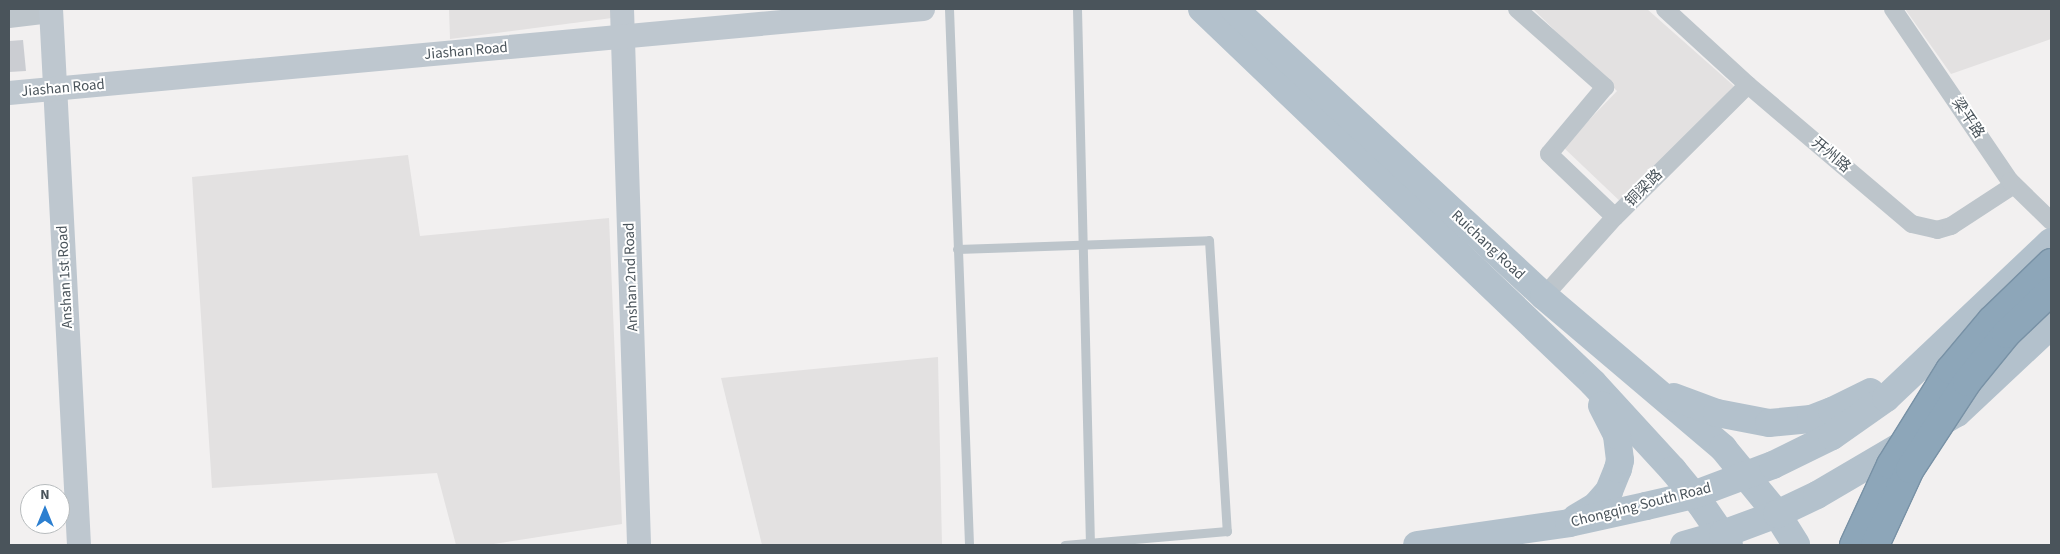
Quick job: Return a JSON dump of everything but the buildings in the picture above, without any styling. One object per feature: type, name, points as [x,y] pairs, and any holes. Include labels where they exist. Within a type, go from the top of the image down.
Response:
[{"type":"highway","points":[[1854,545],[1891,465],[1950,370],[1992,320],[2051,263]]},
{"type":"highway","points":[[1875,545],[1910,469],[1967,382],[2006,334],[2051,291]]},
{"type":"main road","name":"Ruichang Road","points":[[1202,9],[1594,384],[1694,495],[1726,540]]},
{"type":"main road","name":"Ruichang Road","points":[[1234,9],[1346,110],[1544,296],[1723,448],[1777,514],[1796,545]]},
{"type":"main road","name":"Chongqing South Road","points":[[1417,545],[1569,523],[1694,495],[1746,476],[1832,436],[1886,398],[2051,242]]},
{"type":"main road","points":[[1864,545],[1875,514],[1892,483],[1907,462],[2051,325]]},
{"type":"main road","points":[[1659,392],[1740,419],[1770,423],[1791,422],[1832,412],[1921,366]]},
{"type":"main road","points":[[1569,523],[1596,506],[1609,491],[1620,460],[1617,435],[1594,384]]},
{"type":"main road","points":[[1684,545],[1726,540],[1817,494],[1958,413]]},
{"type":"street","name":"Anshan 2nd Road","points":[[622,9],[639,545]]},
{"type":"street","name":"Jiashan Road","points":[[9,93],[923,9]]},
{"type":"street","points":[[1517,9],[1605,87],[1549,154],[1615,217]]},
{"type":"street","name":"开州路","points":[[1665,9],[1748,85],[1912,224],[1937,230],[1951,226],[2014,185]]},
{"type":"street","name":"梁平路","points":[[1893,9],[2014,185],[2051,221]]},
{"type":"street","points":[[9,19],[51,11]]},
{"type":"street","name":"Anshan 1st Road","points":[[51,11],[79,545]]},
{"type":"street","name":"铜梁路","points":[[1544,296],[1615,217],[1748,85]]},
{"type":"lane","points":[[948,9],[968,545]]},
{"type":"lane","points":[[1077,9],[1090,543]]},
{"type":"lane","points":[[958,249],[1209,240],[1227,532],[1065,545]]},
{"type":"shaded area","points":[[449,9],[611,9],[612,18],[450,39]]},
{"type":"shaded area","points":[[1533,9],[1647,9],[1734,86],[1624,205],[1563,147],[1617,91]]},
{"type":"shaded area","points":[[1905,9],[2051,9],[2051,39],[1951,74]]},
{"type":"shaded area","points":[[408,155],[420,236],[609,218],[622,524],[487,545],[456,545],[437,473],[212,488],[192,177]]},
{"type":"shaded area","points":[[938,357],[942,545],[762,545],[721,378]]}]
